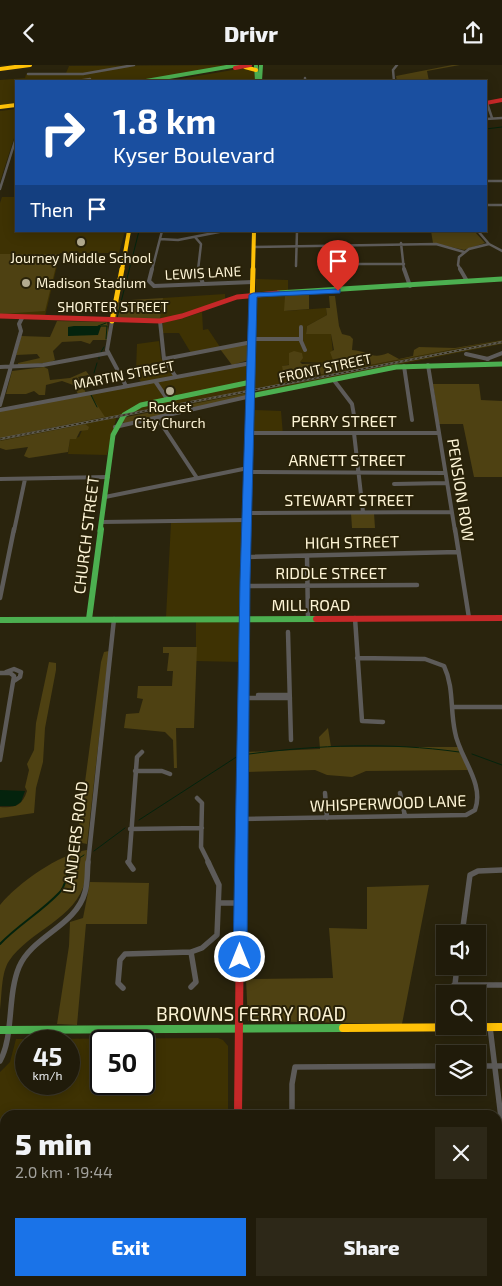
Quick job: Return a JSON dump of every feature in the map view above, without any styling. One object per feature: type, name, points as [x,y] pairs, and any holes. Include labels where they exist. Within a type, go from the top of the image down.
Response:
[{"type":"main road","points":[[0,69],[23,65]]},
{"type":"main road","points":[[0,69],[30,65]]},
{"type":"main road","points":[[165,80],[237,66]]},
{"type":"main road","points":[[152,80],[237,66],[258,66],[258,80]]},
{"type":"main road","points":[[487,103],[502,100]]},
{"type":"main road","points":[[0,109],[15,106]]},
{"type":"main road","points":[[112,321],[130,232]]},
{"type":"main road","points":[[238,1110],[245,585],[254,232]]},
{"type":"main road","name":"SHORTER STREET","points":[[0,316],[160,321],[186,317],[230,299],[253,295],[502,277]]},
{"type":"main road","name":"FRONT STREET","points":[[251,396],[404,366],[487,361],[502,364]]},
{"type":"main road","points":[[115,427],[119,416],[127,410],[168,399],[251,385]]},
{"type":"main road","name":"CHURCH STREET","points":[[90,619],[101,522],[115,427]]},
{"type":"main road","name":"MILL ROAD","points":[[0,620],[502,618]]},
{"type":"main road","name":"BROWNS FERRY ROAD","points":[[3,1030],[436,1027]]},
{"type":"main road","name":"BROWNS FERRY ROAD","points":[[486,1027],[502,1027]]},
{"type":"street","points":[[28,74],[83,74],[134,65]]},
{"type":"street","points":[[394,80],[393,70],[397,65]]},
{"type":"street","points":[[32,80],[34,74]]},
{"type":"street","points":[[83,74],[91,80]]},
{"type":"street","points":[[487,106],[492,119]]},
{"type":"street","points":[[487,119],[502,118]]},
{"type":"street","points":[[0,189],[15,141]]},
{"type":"street","points":[[487,181],[502,181]]},
{"type":"street","points":[[487,205],[502,205]]},
{"type":"street","name":"LEWIS LANE","points":[[162,232],[149,281],[150,284],[164,287],[253,282]]},
{"type":"street","points":[[160,239],[178,240],[219,232]]},
{"type":"street","points":[[296,266],[297,232]]},
{"type":"street","points":[[479,232],[489,244],[502,251]]},
{"type":"street","points":[[195,237],[201,244],[198,271],[203,284]]},
{"type":"street","points":[[254,247],[324,247],[348,244],[401,243],[436,244],[464,251],[489,244]]},
{"type":"street","points":[[401,243],[409,284]]},
{"type":"street","points":[[324,247],[327,264],[404,264]]},
{"type":"street","points":[[464,251],[457,261],[466,280]]},
{"type":"street","points":[[0,408],[9,368],[19,338],[19,324],[22,318]]},
{"type":"street","points":[[112,321],[111,337],[106,350],[126,386]]},
{"type":"street","points":[[160,321],[164,359],[176,377]]},
{"type":"street","points":[[301,327],[300,339],[305,350]]},
{"type":"street","points":[[164,359],[252,341],[300,339]]},
{"type":"street","points":[[0,367],[42,365],[108,353]]},
{"type":"street","points":[[466,354],[487,361],[502,353]]},
{"type":"street","name":"MARTIN STREET","points":[[0,408],[251,363]]},
{"type":"street","name":"PENSION ROW","points":[[428,365],[469,618]]},
{"type":"street","points":[[404,366],[412,420]]},
{"type":"street","points":[[333,379],[352,404],[355,421]]},
{"type":"street","points":[[155,381],[168,399]]},
{"type":"street","name":"FRONT STREET","points":[[115,427],[158,419],[251,396]]},
{"type":"street","points":[[158,419],[197,478]]},
{"type":"street","name":"PERRY STREET","points":[[250,433],[439,433]]},
{"type":"street","points":[[354,433],[363,512]]},
{"type":"street","name":"ARNETT STREET","points":[[105,497],[197,478],[248,470],[445,473]]},
{"type":"street","points":[[0,479],[108,477]]},
{"type":"street","points":[[0,597],[25,479]]},
{"type":"street","points":[[394,484],[447,483]]},
{"type":"street","name":"STEWART STREET","points":[[101,522],[363,512],[452,512]]},
{"type":"street","name":"HIGH STREET","points":[[246,557],[458,552]]},
{"type":"street","points":[[307,556],[308,619]]},
{"type":"street","name":"RIDDLE STREET","points":[[245,585],[418,585]]},
{"type":"street","points":[[355,618],[362,721],[383,722]]},
{"type":"street","name":"LANDERS ROAD","points":[[0,1061],[5,1052],[3,1030],[18,968],[31,948],[72,914],[80,905],[85,893],[114,619]]},
{"type":"street","points":[[288,632],[292,740]]},
{"type":"street","name":"WHISPERWOOD LANE","points":[[242,819],[466,815],[473,814],[476,810],[478,803],[471,768],[457,740],[454,707],[447,671],[444,666],[436,661],[357,658]]},
{"type":"street","points":[[3,673],[14,669],[21,672],[20,677],[14,681]]},
{"type":"street","points":[[0,760],[14,681],[12,675],[3,673]]},
{"type":"street","points":[[244,697],[290,697]]},
{"type":"street","points":[[454,707],[502,707]]},
{"type":"street","points":[[133,869],[128,862],[130,829],[137,757],[142,751]]},
{"type":"street","points":[[135,771],[162,771],[170,774]]},
{"type":"street","points":[[325,793],[327,818]]},
{"type":"street","points":[[400,793],[405,816]]},
{"type":"street","points":[[123,989],[118,983],[120,960],[126,954],[191,952],[202,949],[217,935],[220,903],[217,876],[201,847],[202,803],[198,798]]},
{"type":"street","points":[[130,829],[202,828]]},
{"type":"street","points":[[463,925],[470,875],[478,871],[502,870]]},
{"type":"street","points":[[220,903],[240,903]]},
{"type":"street","points":[[191,952],[196,982],[191,987]]},
{"type":"street","points":[[454,985],[456,975]]},
{"type":"street","points":[[486,985],[502,985]]},
{"type":"street","points":[[490,1027],[500,1110]]},
{"type":"street","points":[[292,1110],[292,1078],[295,1067],[436,1066]]},
{"type":"street","points":[[486,1066],[502,1066]]},
{"type":"shaded area","points":[[231,65],[147,80],[15,80],[15,103],[0,106],[0,80],[25,78],[26,74],[66,73],[69,66]]},
{"type":"shaded area","points":[[460,65],[427,71],[429,80],[397,80],[396,76]]},
{"type":"shaded area","points":[[244,68],[254,70],[255,80],[174,80]]},
{"type":"shaded area","points":[[15,109],[15,135],[0,182],[0,111]]},
{"type":"shaded area","points":[[2,197],[15,197],[15,232],[125,232],[119,253],[60,253],[45,316],[0,317],[0,203]]},
{"type":"shaded area","points":[[431,232],[475,232],[485,243],[464,250],[433,243]]},
{"type":"shaded area","name":"Madison Stadium","points":[[0,254],[59,254],[45,311],[0,314]]},
{"type":"shaded area","points":[[256,279],[288,280],[288,292],[285,292],[285,311],[326,308],[327,315],[307,326],[306,333],[331,334],[334,363],[300,362],[283,366],[283,370],[287,371],[292,377],[291,380],[502,340],[502,344],[260,392],[254,389]]},
{"type":"shaded area","points":[[225,294],[225,299],[176,318],[160,320],[163,298]]},
{"type":"shaded area","points":[[309,294],[309,309],[284,311],[285,296]]},
{"type":"shaded area","points":[[329,296],[335,296],[339,326],[342,334],[353,339],[352,350],[378,356],[388,353],[399,359],[413,356],[414,350],[419,347],[455,348],[502,340],[291,380],[292,377],[287,371],[283,371],[282,366],[289,365],[289,353],[294,351],[302,353],[303,358],[300,362],[302,364],[334,363],[330,352],[334,350],[331,334],[306,334],[307,326],[327,315],[326,308],[330,308]]},
{"type":"shaded area","points":[[163,298],[160,320],[114,320],[115,301]]},
{"type":"shaded area","points":[[202,312],[203,330],[208,329],[220,347],[191,353],[179,333],[163,333],[163,322],[181,319]]},
{"type":"shaded area","points":[[57,321],[107,322],[109,338],[108,340],[93,340],[90,344],[81,341],[62,342],[53,351],[55,360],[18,366],[18,363],[40,358],[37,354],[16,355],[21,336],[50,337]]},
{"type":"shaded area","points":[[101,326],[98,335],[68,336],[68,327]]},
{"type":"shaded area","points":[[159,341],[161,358],[174,376],[141,382],[134,372],[136,371],[137,344]]},
{"type":"shaded area","points":[[249,344],[249,360],[232,365],[220,349]]},
{"type":"shaded area","points":[[247,365],[248,393],[121,417],[123,415],[117,415],[107,455],[68,454],[70,439],[79,437],[85,424],[0,441],[0,438],[104,417],[90,394]]},
{"type":"shaded area","points":[[44,367],[48,369],[50,380],[70,378],[86,371],[89,375],[78,377],[86,393],[78,394],[73,385],[62,381],[46,385],[45,395],[39,395],[34,391],[26,394],[6,394],[12,371]]},
{"type":"shaded area","points":[[433,384],[479,384],[481,400],[502,401],[502,477],[474,477],[463,424],[439,424]]},
{"type":"shaded area","points":[[248,393],[247,396],[130,424],[120,422],[121,418]]},
{"type":"shaded area","points":[[90,394],[105,417],[0,438],[0,411]]},
{"type":"shaded area","points":[[255,410],[281,411],[283,435],[253,435]]},
{"type":"shaded area","points":[[85,424],[89,427],[88,430],[80,431],[76,439],[70,439],[68,452],[29,458],[24,456],[28,447],[6,450],[0,448],[0,441]]},
{"type":"shaded area","points":[[351,513],[374,513],[375,528],[352,528]]},
{"type":"shaded area","points":[[244,521],[241,616],[166,617],[171,523]]},
{"type":"shaded area","points":[[196,621],[240,622],[242,662],[196,661]]},
{"type":"shaded area","points":[[163,647],[197,647],[194,728],[176,728],[177,768],[174,768],[173,740],[165,732],[124,728],[126,714],[139,713],[143,699],[137,698],[138,686],[172,686],[173,671],[167,671],[169,653],[163,653]]},
{"type":"shaded area","points":[[109,651],[87,844],[77,842],[101,662],[104,652]]},
{"type":"shaded area","points":[[49,662],[56,663],[56,670],[45,728],[43,762],[36,788],[34,813],[0,818],[0,807],[17,805],[23,800],[27,791],[25,787],[29,770],[27,764],[34,750],[36,723]]},
{"type":"shaded area","points":[[328,728],[331,747],[458,747],[468,770],[366,771],[352,777],[327,775],[315,770],[246,772],[246,752],[320,749],[319,737]]},
{"type":"shaded area","points":[[0,790],[25,791],[21,802],[15,806],[0,806]]},
{"type":"shaded area","points":[[87,850],[85,881],[73,905],[18,950],[6,966],[0,1010],[0,905],[28,879],[52,863]]},
{"type":"shaded area","points":[[90,882],[149,883],[147,924],[86,924],[77,1025],[57,1024],[69,946],[70,922],[83,918]]},
{"type":"shaded area","points":[[429,885],[402,1024],[248,1021],[246,979],[333,978],[329,928],[367,929],[367,887]]},
{"type":"shaded area","points":[[155,1038],[218,1038],[223,1040],[228,1046],[228,1110],[0,1110],[0,1072],[10,1062],[15,1043],[15,1095],[80,1095],[80,1039],[90,1039],[90,1095],[155,1095]]},
{"type":"waterway","points":[[487,129],[502,127]]},
{"type":"waterway","points":[[117,318],[139,232]]},
{"type":"waterway","points":[[98,326],[106,323]]},
{"type":"waterway","points":[[101,326],[107,326],[106,339]]},
{"type":"waterway","points":[[101,352],[104,347]]},
{"type":"waterway","points":[[94,373],[97,363]]},
{"type":"waterway","points":[[91,395],[97,407]]},
{"type":"waterway","points":[[249,754],[301,748],[354,746],[406,747],[459,752]]},
{"type":"waterway","points":[[472,754],[502,765]]},
{"type":"waterway","points":[[139,820],[238,756]]},
{"type":"waterway","points":[[94,851],[125,828]]},
{"type":"waterway","points":[[73,862],[84,855]]},
{"type":"waterway","points":[[0,944],[62,890],[73,862]]},
{"type":"railway","points":[[0,439],[502,342]]},
{"type":"traffic: fast","points":[[152,80],[238,65]]},
{"type":"traffic: fast","points":[[260,80],[261,65]]},
{"type":"traffic: fast","points":[[256,66],[257,80]]},
{"type":"traffic: fast","points":[[278,293],[502,279]]},
{"type":"traffic: fast","points":[[251,396],[396,367],[502,364]]},
{"type":"traffic: fast","points":[[89,619],[112,442],[120,419],[129,411],[141,405],[251,382]]},
{"type":"traffic: fast","points":[[240,925],[249,413]]},
{"type":"traffic: fast","points":[[0,620],[316,619]]},
{"type":"traffic: fast","points":[[0,1030],[343,1028]]},
{"type":"traffic: slow","points":[[0,69],[30,65]]},
{"type":"traffic: slow","points":[[245,67],[256,70]]},
{"type":"traffic: slow","points":[[0,107],[15,105]]},
{"type":"traffic: slow","points":[[112,321],[129,232]]},
{"type":"traffic: slow","points":[[249,413],[254,232]]},
{"type":"traffic: slow","points":[[343,1028],[502,1027]]},
{"type":"traffic: jam","points":[[235,68],[250,65]]},
{"type":"traffic: jam","points":[[487,103],[502,100]]},
{"type":"traffic: jam","points":[[0,316],[160,321],[182,316],[237,297],[278,293]]},
{"type":"traffic: jam","points":[[316,619],[502,618]]},
{"type":"traffic: jam","points":[[238,1110],[240,925]]},
{"type":"place","name":"Journey Middle School","points":[[81,242]]},
{"type":"place","name":"Madison Stadium","points":[[26,283]]},
{"type":"place","name":"Rocket City Church","points":[[170,391]]},
{"type":"route","points":[[240,957],[245,581],[253,295],[338,291]]}]
